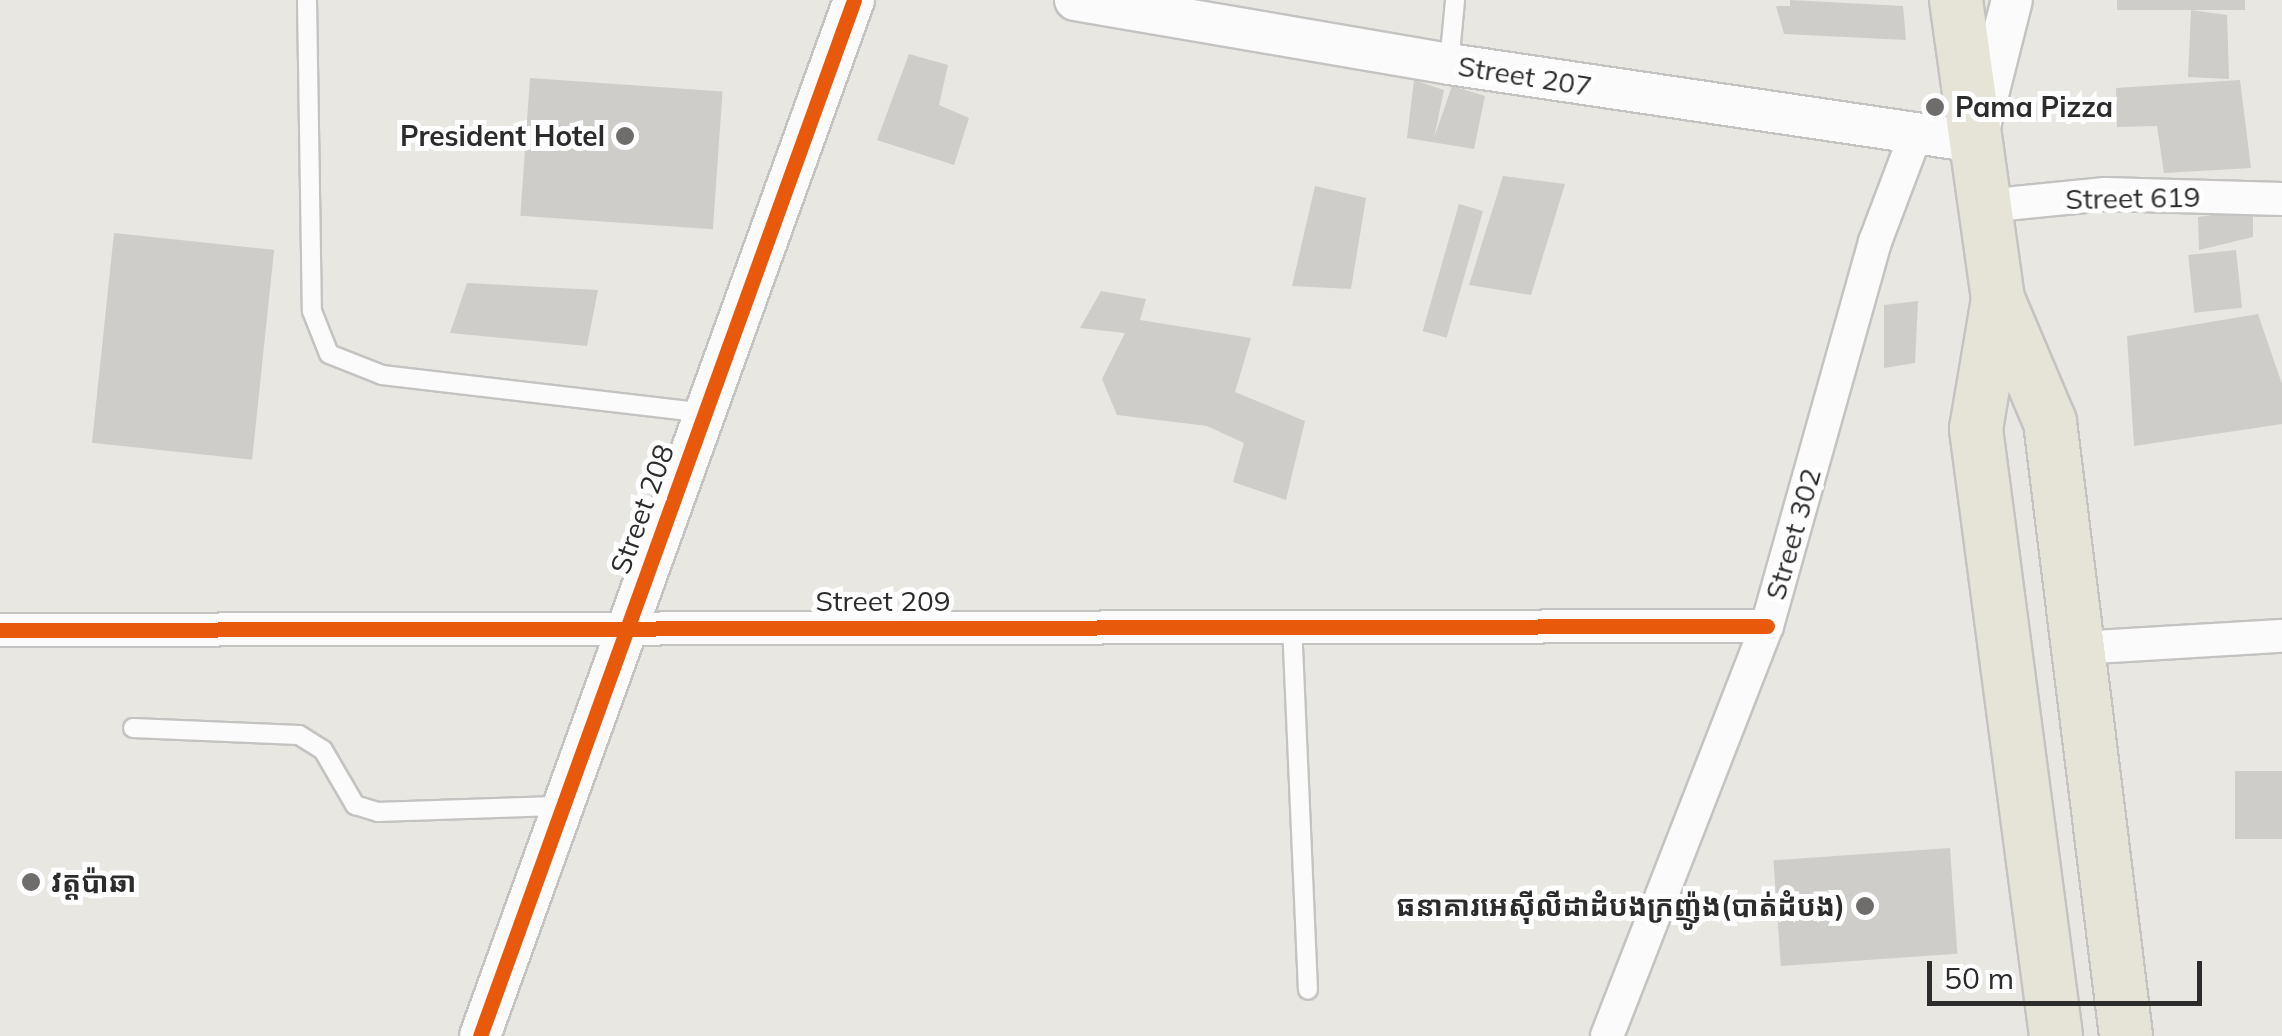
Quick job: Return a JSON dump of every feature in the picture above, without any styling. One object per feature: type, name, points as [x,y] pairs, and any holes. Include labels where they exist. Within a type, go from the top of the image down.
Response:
[{"type":"main road","points":[[1956,0],[1998,299],[2050,422],[2126,1036]]},
{"type":"main road","points":[[1998,299],[1976,429],[2056,1036]]},
{"type":"street","name":"Street 208","points":[[480,1036],[854,0]]},
{"type":"street","name":"Street 207","points":[[1075,0],[1449,64],[1914,136],[1976,142]]},
{"type":"street","points":[[1976,142],[2012,0]]},
{"type":"street","name":"Street 302","points":[[1606,1036],[1767,626],[1876,242],[1914,136]]},
{"type":"street","name":"Street 619","points":[[1985,206],[2105,194],[2282,199]]},
{"type":"street","name":"Street 209","points":[[0,630],[1292,624],[1767,626]]},
{"type":"street","points":[[2078,648],[2282,636]]},
{"type":"lane","points":[[307,0],[312,311],[329,354],[382,375],[704,414]]},
{"type":"lane","points":[[1449,64],[1455,0]]},
{"type":"lane","points":[[1292,624],[1308,990]]},
{"type":"lane","points":[[133,728],[298,736],[323,750],[355,804],[378,812],[562,806]]},
{"type":"building","points":[[1790,0],[1903,6],[1906,40],[1784,34],[1776,6],[1790,6]]},
{"type":"building","points":[[2117,0],[2245,0],[2245,10],[2117,10]]},
{"type":"building","points":[[2191,10],[2227,15],[2229,79],[2188,77]]},
{"type":"building","points":[[909,54],[948,65],[939,105],[969,118],[954,165],[877,140]]},
{"type":"building","points":[[530,78],[723,91],[713,229],[520,216]]},
{"type":"building","points":[[1414,80],[1444,90],[1434,138],[1452,86],[1485,96],[1474,149],[1407,138]]},
{"type":"building","points":[[2240,80],[2251,168],[2164,173],[2157,126],[2117,127],[2116,88]]},
{"type":"building","points":[[1503,176],[1565,184],[1531,295],[1469,285]]},
{"type":"building","points":[[1315,186],[1366,198],[1351,289],[1292,286]]},
{"type":"building","points":[[1459,204],[1483,211],[1447,338],[1423,331]]},
{"type":"building","points":[[2253,209],[2253,237],[2199,250],[2198,217]]},
{"type":"building","points":[[114,233],[274,250],[252,460],[92,443]]},
{"type":"building","points":[[2236,250],[2242,308],[2194,313],[2188,255]]},
{"type":"building","points":[[467,283],[598,290],[587,346],[450,333]]},
{"type":"building","points":[[1101,291],[1146,299],[1140,320],[1251,338],[1235,392],[1305,421],[1286,500],[1233,482],[1244,443],[1207,426],[1117,415],[1102,379],[1125,333],[1080,328]]},
{"type":"building","points":[[1918,301],[1915,363],[1884,368],[1884,305]]},
{"type":"building","points":[[2258,314],[2282,384],[2282,424],[2134,446],[2127,336]]},
{"type":"building","points":[[2235,771],[2282,771],[2282,839],[2235,839]]},
{"type":"building","name":"ធនាគារអេស៊ីលីដាដំបងក្រញ៉ូង(បាត់ដំបង)","points":[[1950,848],[1957,954],[1781,966],[1773,860]]},
{"type":"cycle path","points":[[480,1036],[854,0]]},
{"type":"cycle path","points":[[0,630],[1767,626]]},
{"type":"place","name":"Pama Pizza","points":[[1935,107]]},
{"type":"place","name":"President Hotel","points":[[625,136]]},
{"type":"place","name":"វត្តប៉ាឆា","points":[[31,882]]},
{"type":"place","name":"ធនាគារអេស៊ីលីដាដំបងក្រញ៉ូង(បាត់ដំបង)","points":[[1865,906]]}]
